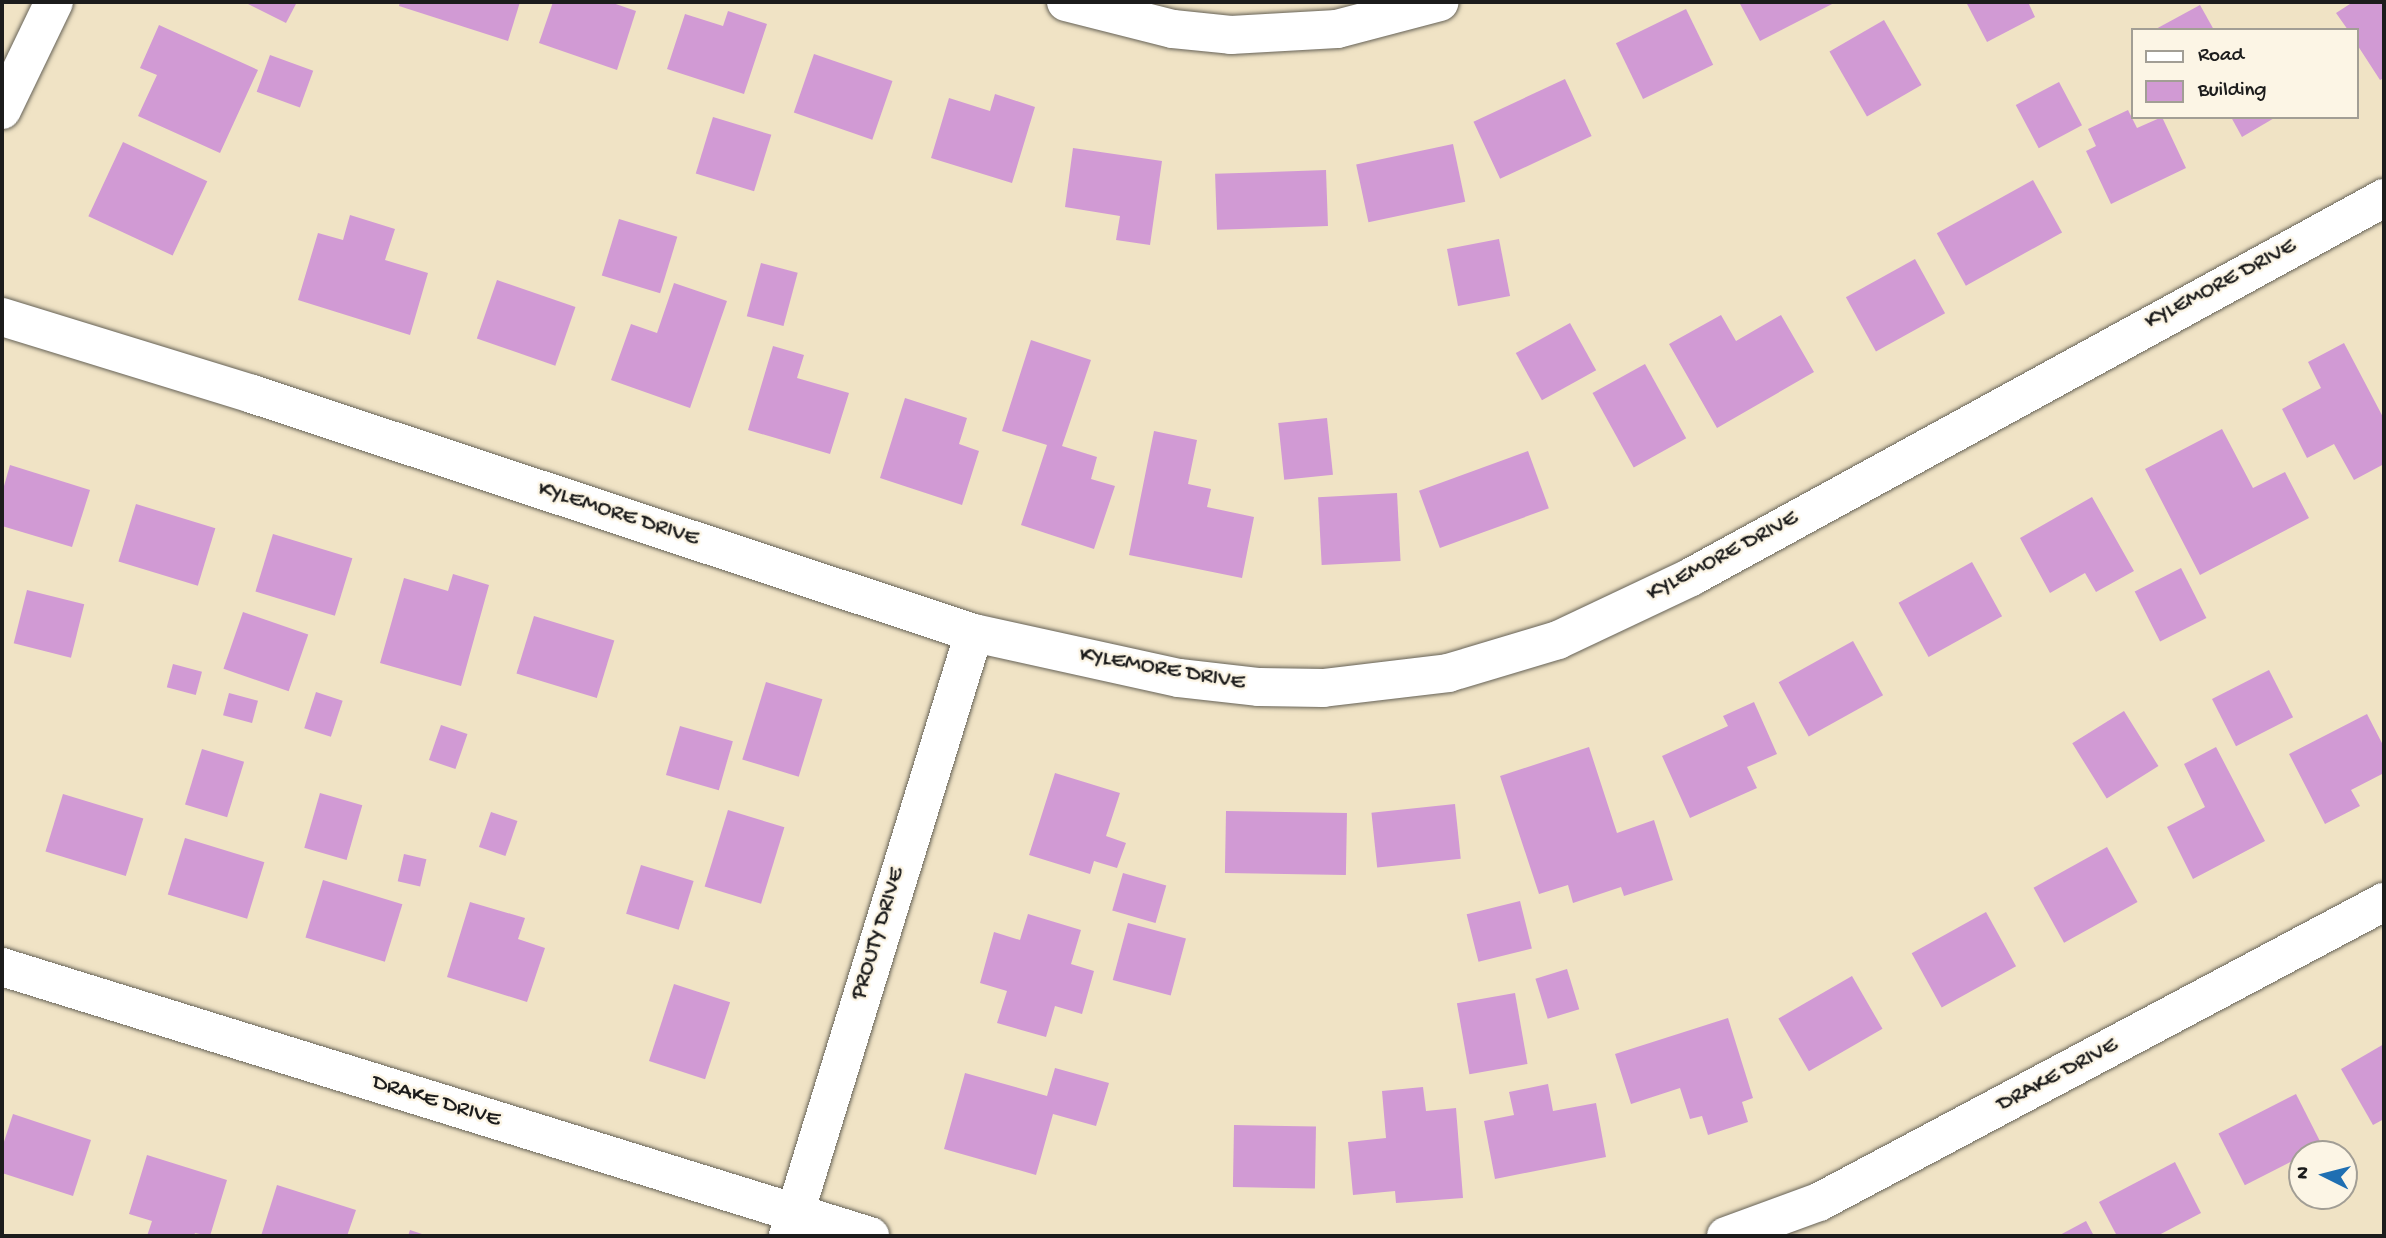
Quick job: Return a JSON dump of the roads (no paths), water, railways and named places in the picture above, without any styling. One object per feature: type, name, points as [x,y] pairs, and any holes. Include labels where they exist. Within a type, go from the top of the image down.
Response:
[{"type":"street","points":[[2,110],[54,2]]},
{"type":"street","points":[[1066,2],[1173,29],[1231,35],[1337,29],[1440,2]]},
{"type":"street","name":"KYLEMORE DRIVE","points":[[2,317],[252,394],[974,633],[1179,678],[1259,687],[1386,682],[1510,657],[1558,640],[1691,577],[2384,198]]},
{"type":"street","name":"PROUTY DRIVE","points":[[792,1224],[974,633]]},
{"type":"street","name":"DRAKE DRIVE","points":[[1726,1236],[1819,1202],[2384,902]]},
{"type":"street","name":"DRAKE DRIVE","points":[[2,967],[792,1224],[870,1236]]}]
